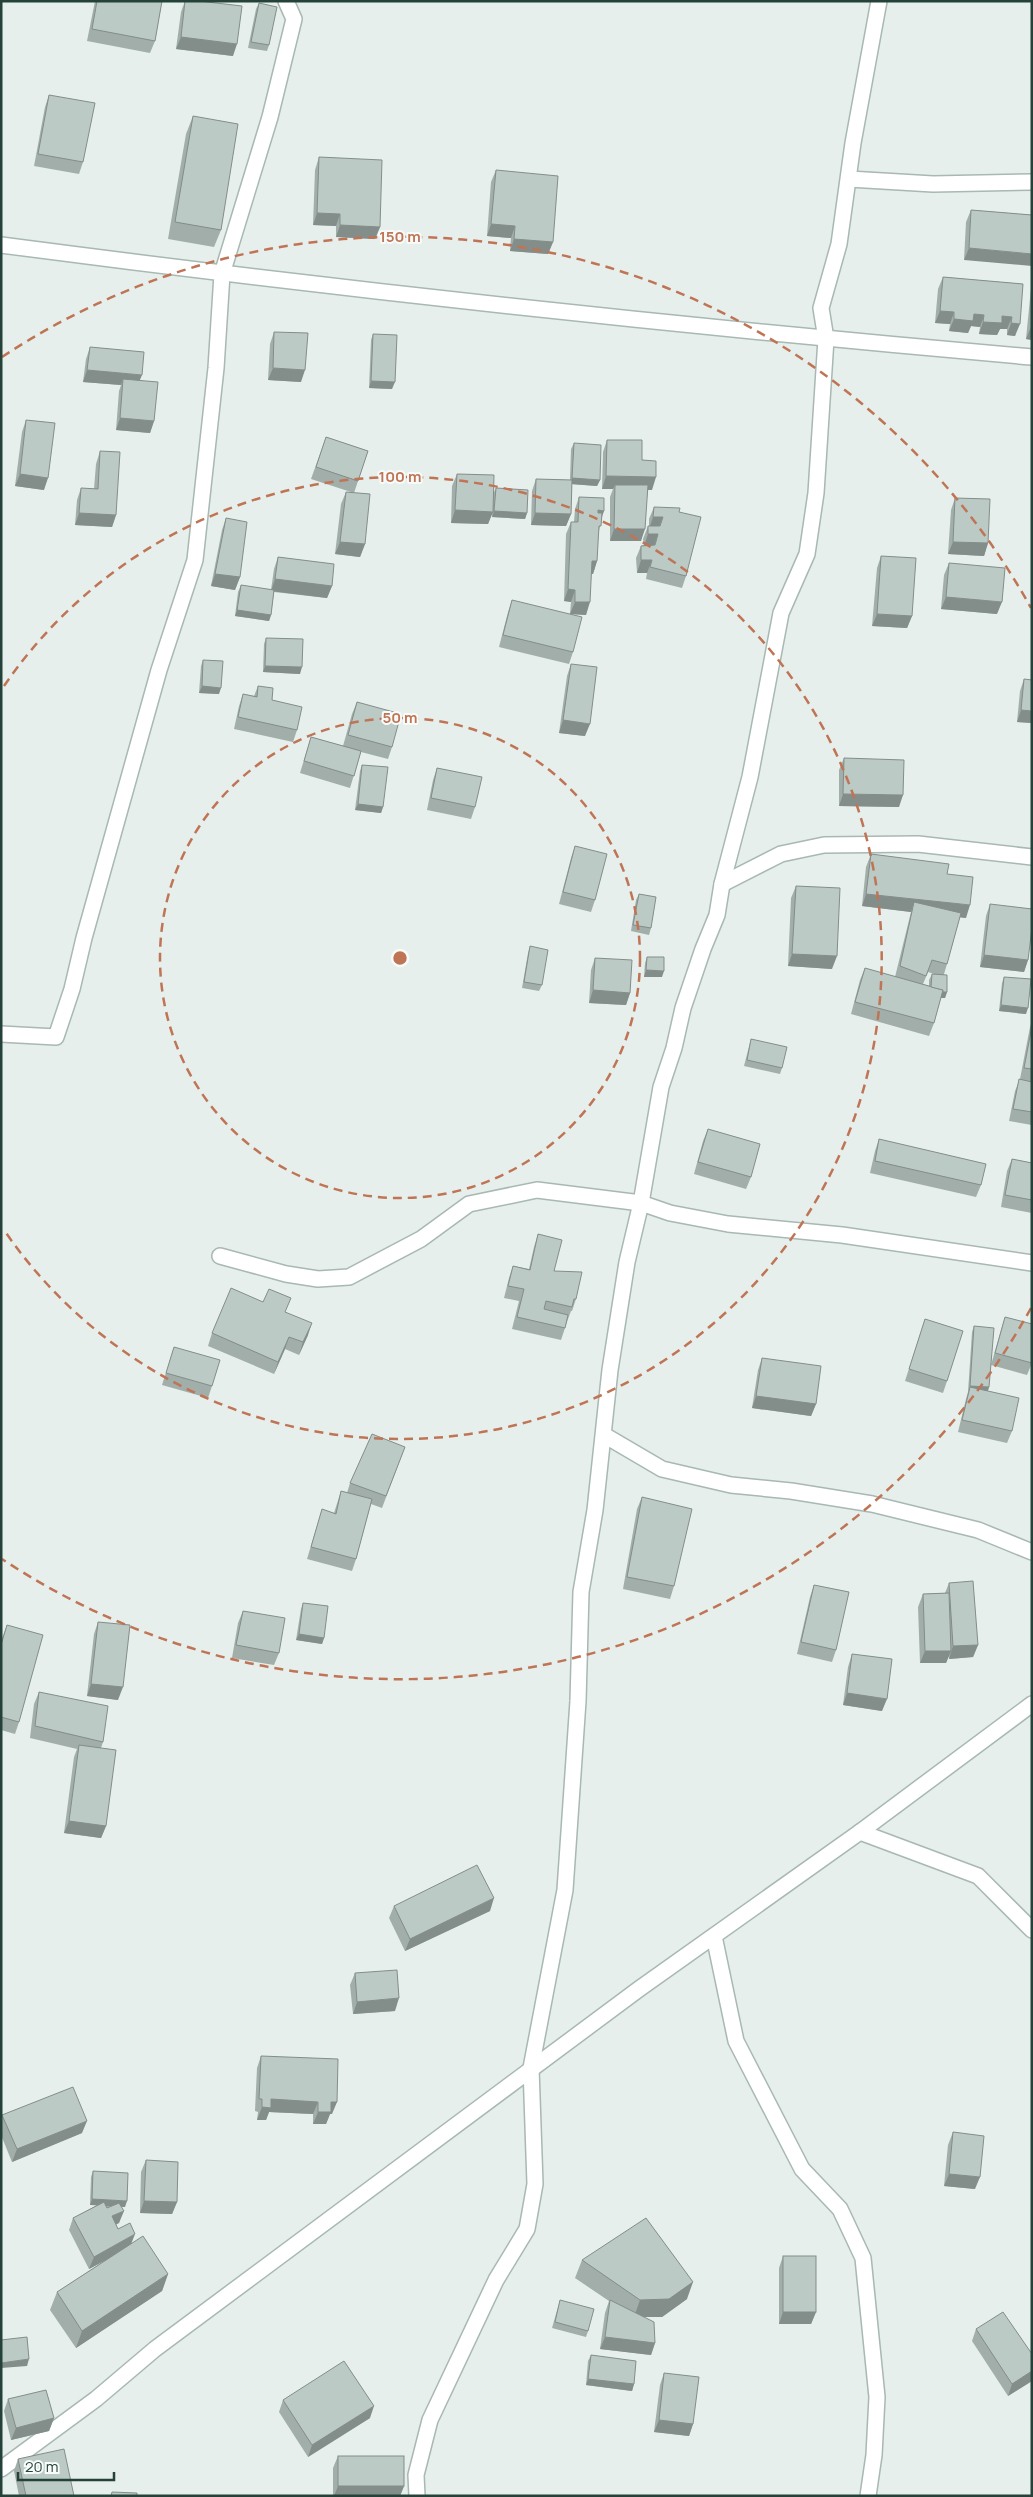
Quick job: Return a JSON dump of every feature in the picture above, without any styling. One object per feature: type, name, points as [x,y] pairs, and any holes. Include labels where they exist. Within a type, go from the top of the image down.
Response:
[{"type":"street","points":[[1,1034],[56,1037],[72,989],[84,938],[159,670],[195,560],[216,368],[222,274],[270,117],[294,19],[286,1]]},
{"type":"street","points":[[417,2496],[416,2475],[430,2420],[496,2280],[527,2229],[535,2184],[531,2068],[565,1890],[578,1701],[581,1592],[595,1510],[610,1370],[627,1262],[640,1203],[661,1087],[674,1048],[683,1008],[703,950],[718,915],[722,884],[750,777],[781,613],[807,554],[816,493],[826,339],[821,308],[839,244],[853,143],[879,1]]},
{"type":"street","points":[[849,179],[933,184],[1032,182]]},
{"type":"street","points":[[1,245],[222,274],[826,339],[1032,357]]},
{"type":"street","points":[[722,884],[781,854],[824,845],[918,844],[1032,857]]},
{"type":"street","points":[[220,1256],[286,1274],[318,1278],[349,1277],[421,1239],[469,1204],[537,1190],[640,1203],[670,1213],[728,1224],[842,1235],[1032,1264]]},
{"type":"street","points":[[604,1435],[662,1469],[731,1485],[791,1491],[872,1504],[978,1530],[1032,1552]]},
{"type":"street","points":[[1,2469],[96,2399],[155,2349],[531,2068],[860,1832],[1032,1704]]},
{"type":"street","points":[[860,1832],[978,1876],[1032,1930]]},
{"type":"street","points":[[714,1936],[736,2041],[802,2169],[840,2209],[863,2258],[877,2397],[874,2455],[868,2496]]},
{"type":"building","points":[[97,1],[162,1],[155,41],[92,29]]},
{"type":"building","points":[[185,1],[242,6],[237,44],[181,37]]},
{"type":"building","points":[[259,3],[277,7],[269,45],[251,42]]},
{"type":"building","points":[[49,95],[95,103],[83,162],[38,154]]},
{"type":"building","points":[[193,116],[238,124],[221,230],[175,222]]},
{"type":"building","points":[[319,157],[382,160],[380,227],[340,225],[340,214],[317,213]]},
{"type":"building","points":[[496,170],[558,176],[553,242],[514,239],[515,226],[491,224]]},
{"type":"building","points":[[971,210],[1032,215],[1032,254],[969,248]]},
{"type":"building","points":[[943,277],[1023,284],[1020,324],[1011,323],[1012,317],[1002,316],[1002,323],[983,322],[984,315],[974,314],[973,321],[954,319],[954,312],[940,311]]},
{"type":"building","points":[[274,332],[308,333],[305,370],[273,368]]},
{"type":"building","points":[[373,334],[397,335],[395,382],[371,381]]},
{"type":"building","points":[[90,347],[144,352],[142,375],[87,370]]},
{"type":"building","points":[[123,379],[158,382],[154,421],[120,418]]},
{"type":"building","points":[[26,420],[55,423],[48,478],[20,474]]},
{"type":"building","points":[[326,437],[368,451],[358,481],[316,467]]},
{"type":"building","points":[[607,440],[642,440],[642,460],[656,461],[656,477],[606,476]]},
{"type":"building","points":[[574,443],[601,445],[600,480],[572,478]]},
{"type":"building","points":[[100,451],[120,452],[116,515],[79,513],[81,488],[98,489]]},
{"type":"building","points":[[457,474],[494,475],[493,512],[455,510]]},
{"type":"building","points":[[536,479],[572,480],[571,514],[535,513]]},
{"type":"building","points":[[615,485],[648,485],[645,529],[614,529]]},
{"type":"building","points":[[496,488],[528,490],[527,513],[494,511]]},
{"type":"building","points":[[346,492],[370,494],[365,544],[340,542]]},
{"type":"building","points":[[579,497],[604,498],[604,511],[598,510],[598,513],[602,513],[601,526],[599,526],[597,561],[592,561],[590,602],[575,602],[575,590],[568,589],[571,522],[578,522]]},
{"type":"building","points":[[955,498],[990,499],[988,543],[953,542]]},
{"type":"building","points":[[654,507],[680,508],[679,512],[701,517],[686,576],[650,567],[652,560],[641,560],[641,546],[655,545],[658,534],[648,534],[648,526],[660,526],[663,517],[653,517]]},
{"type":"building","points":[[226,518],[247,522],[240,577],[215,574]]},
{"type":"building","points":[[881,556],[916,558],[912,616],[877,614]]},
{"type":"building","points":[[278,557],[334,564],[332,586],[275,579]]},
{"type":"building","points":[[949,563],[1005,568],[1002,602],[946,597]]},
{"type":"building","points":[[241,585],[274,590],[271,615],[237,610]]},
{"type":"building","points":[[512,600],[582,617],[573,652],[503,635]]},
{"type":"building","points":[[266,638],[303,639],[302,667],[265,666]]},
{"type":"building","points":[[203,660],[223,661],[221,688],[202,686]]},
{"type":"building","points":[[571,664],[597,667],[590,724],[563,720]]},
{"type":"building","points":[[1024,679],[1032,680],[1032,711],[1021,710]]},
{"type":"building","points":[[258,686],[273,688],[272,700],[302,707],[297,730],[238,717],[243,694],[257,697]]},
{"type":"building","points":[[357,702],[401,714],[392,747],[348,735]]},
{"type":"building","points":[[311,737],[361,751],[354,776],[304,761]]},
{"type":"building","points":[[844,758],[904,760],[903,795],[843,794]]},
{"type":"building","points":[[362,765],[388,767],[383,807],[358,804]]},
{"type":"building","points":[[437,768],[482,777],[475,807],[431,798]]},
{"type":"building","points":[[575,846],[607,854],[595,900],[563,892]]},
{"type":"building","points":[[871,854],[949,864],[947,874],[973,877],[970,905],[866,894]]},
{"type":"building","points":[[796,886],[840,888],[837,956],[792,954]]},
{"type":"building","points":[[639,894],[656,897],[651,928],[633,925]]},
{"type":"building","points":[[914,902],[961,913],[947,964],[932,960],[926,976],[900,966]]},
{"type":"building","points":[[990,904],[1032,909],[1028,960],[984,955]]},
{"type":"building","points":[[530,946],[548,950],[542,985],[524,982]]},
{"type":"building","points":[[647,957],[664,957],[664,971],[646,970]]},
{"type":"building","points":[[595,958],[632,960],[630,993],[593,990]]},
{"type":"building","points":[[865,968],[943,990],[934,1023],[855,1002]]},
{"type":"building","points":[[932,974],[947,975],[947,992],[931,987]]},
{"type":"building","points":[[1004,977],[1031,979],[1028,1008],[1001,1005]]},
{"type":"building","points":[[1032,1026],[1032,1069],[1024,1068]]},
{"type":"building","points":[[751,1039],[787,1047],[782,1068],[747,1060]]},
{"type":"building","points":[[1019,1079],[1032,1082],[1032,1112],[1013,1109]]},
{"type":"building","points":[[708,1129],[760,1144],[751,1177],[698,1162]]},
{"type":"building","points":[[879,1139],[986,1164],[981,1185],[875,1161]]},
{"type":"building","points":[[1012,1159],[1032,1163],[1032,1200],[1005,1195]]},
{"type":"building","points":[[538,1234],[562,1240],[554,1271],[582,1272],[576,1299],[574,1299],[572,1307],[546,1301],[544,1309],[568,1315],[565,1328],[517,1317],[524,1289],[508,1286],[513,1266],[530,1270]]},
{"type":"building","points":[[231,1288],[263,1302],[269,1289],[291,1298],[285,1312],[312,1323],[303,1342],[289,1337],[278,1362],[212,1333]]},
{"type":"building","points":[[1005,1317],[1032,1324],[1032,1363],[995,1353]]},
{"type":"building","points":[[925,1319],[963,1331],[947,1381],[909,1369]]},
{"type":"building","points":[[974,1326],[994,1328],[989,1387],[970,1386]]},
{"type":"building","points":[[174,1347],[220,1360],[212,1386],[166,1373]]},
{"type":"building","points":[[762,1358],[821,1366],[816,1404],[756,1396]]},
{"type":"building","points":[[970,1387],[1019,1398],[1012,1431],[962,1420]]},
{"type":"building","points":[[372,1434],[405,1447],[386,1496],[350,1483]]},
{"type":"building","points":[[341,1491],[372,1499],[356,1559],[311,1547],[322,1509],[336,1514]]},
{"type":"building","points":[[642,1497],[692,1509],[674,1586],[627,1577]]},
{"type":"building","points":[[973,1581],[978,1645],[953,1646],[949,1583]]},
{"type":"building","points":[[814,1585],[849,1592],[836,1650],[801,1642]]},
{"type":"building","points":[[949,1593],[951,1651],[925,1651],[923,1594]]},
{"type":"building","points":[[303,1603],[328,1606],[324,1638],[299,1634]]},
{"type":"building","points":[[243,1611],[285,1618],[279,1653],[236,1645]]},
{"type":"building","points":[[98,1622],[130,1625],[123,1687],[91,1684]]},
{"type":"building","points":[[7,1625],[43,1635],[19,1722],[1,1717],[1,1645]]},
{"type":"building","points":[[852,1654],[892,1659],[887,1699],[847,1693]]},
{"type":"building","points":[[39,1692],[108,1706],[103,1742],[35,1726]]},
{"type":"building","points":[[79,1745],[116,1750],[106,1826],[69,1821]]},
{"type":"building","points":[[477,1865],[494,1898],[410,1939],[394,1906]]},
{"type":"building","points":[[397,1970],[399,1998],[357,2002],[355,1973]]},
{"type":"building","points":[[261,2056],[338,2059],[337,2102],[331,2102],[331,2112],[318,2112],[318,2102],[271,2099],[271,2108],[262,2107],[262,2099],[259,2099]]},
{"type":"building","points":[[73,2087],[87,2121],[17,2149],[2,2115]]},
{"type":"building","points":[[953,2132],[984,2136],[980,2177],[949,2174]]},
{"type":"building","points":[[146,2160],[178,2162],[177,2202],[144,2201]]},
{"type":"building","points":[[93,2171],[128,2173],[127,2201],[92,2199]]},
{"type":"building","points":[[104,2202],[107,2208],[119,2203],[124,2211],[112,2216],[118,2229],[130,2223],[135,2234],[94,2257],[73,2218]]},
{"type":"building","points":[[646,2218],[693,2282],[669,2299],[640,2300],[582,2260]]},
{"type":"building","points":[[143,2236],[168,2274],[82,2331],[57,2292]]},
{"type":"building","points":[[783,2256],[816,2256],[816,2312],[783,2312]]},
{"type":"building","points":[[560,2300],[594,2309],[588,2331],[555,2322]]},
{"type":"building","points":[[610,2300],[654,2322],[655,2343],[605,2337]]},
{"type":"building","points":[[1003,2312],[1032,2354],[1032,2371],[1012,2384],[976,2329]]},
{"type":"building","points":[[27,2337],[29,2359],[1,2363],[1,2340]]},
{"type":"building","points":[[591,2355],[636,2361],[634,2384],[588,2379]]},
{"type":"building","points":[[344,2361],[374,2406],[312,2445],[283,2400]]},
{"type":"building","points":[[664,2373],[699,2377],[693,2424],[659,2420]]},
{"type":"building","points":[[46,2390],[54,2418],[16,2428],[8,2399]]},
{"type":"building","points":[[64,2449],[74,2496],[26,2496],[18,2459]]},
{"type":"building","points":[[338,2456],[404,2456],[404,2486],[338,2486]]},
{"type":"building","points":[[112,2492],[137,2493],[137,2496],[111,2496]]}]
